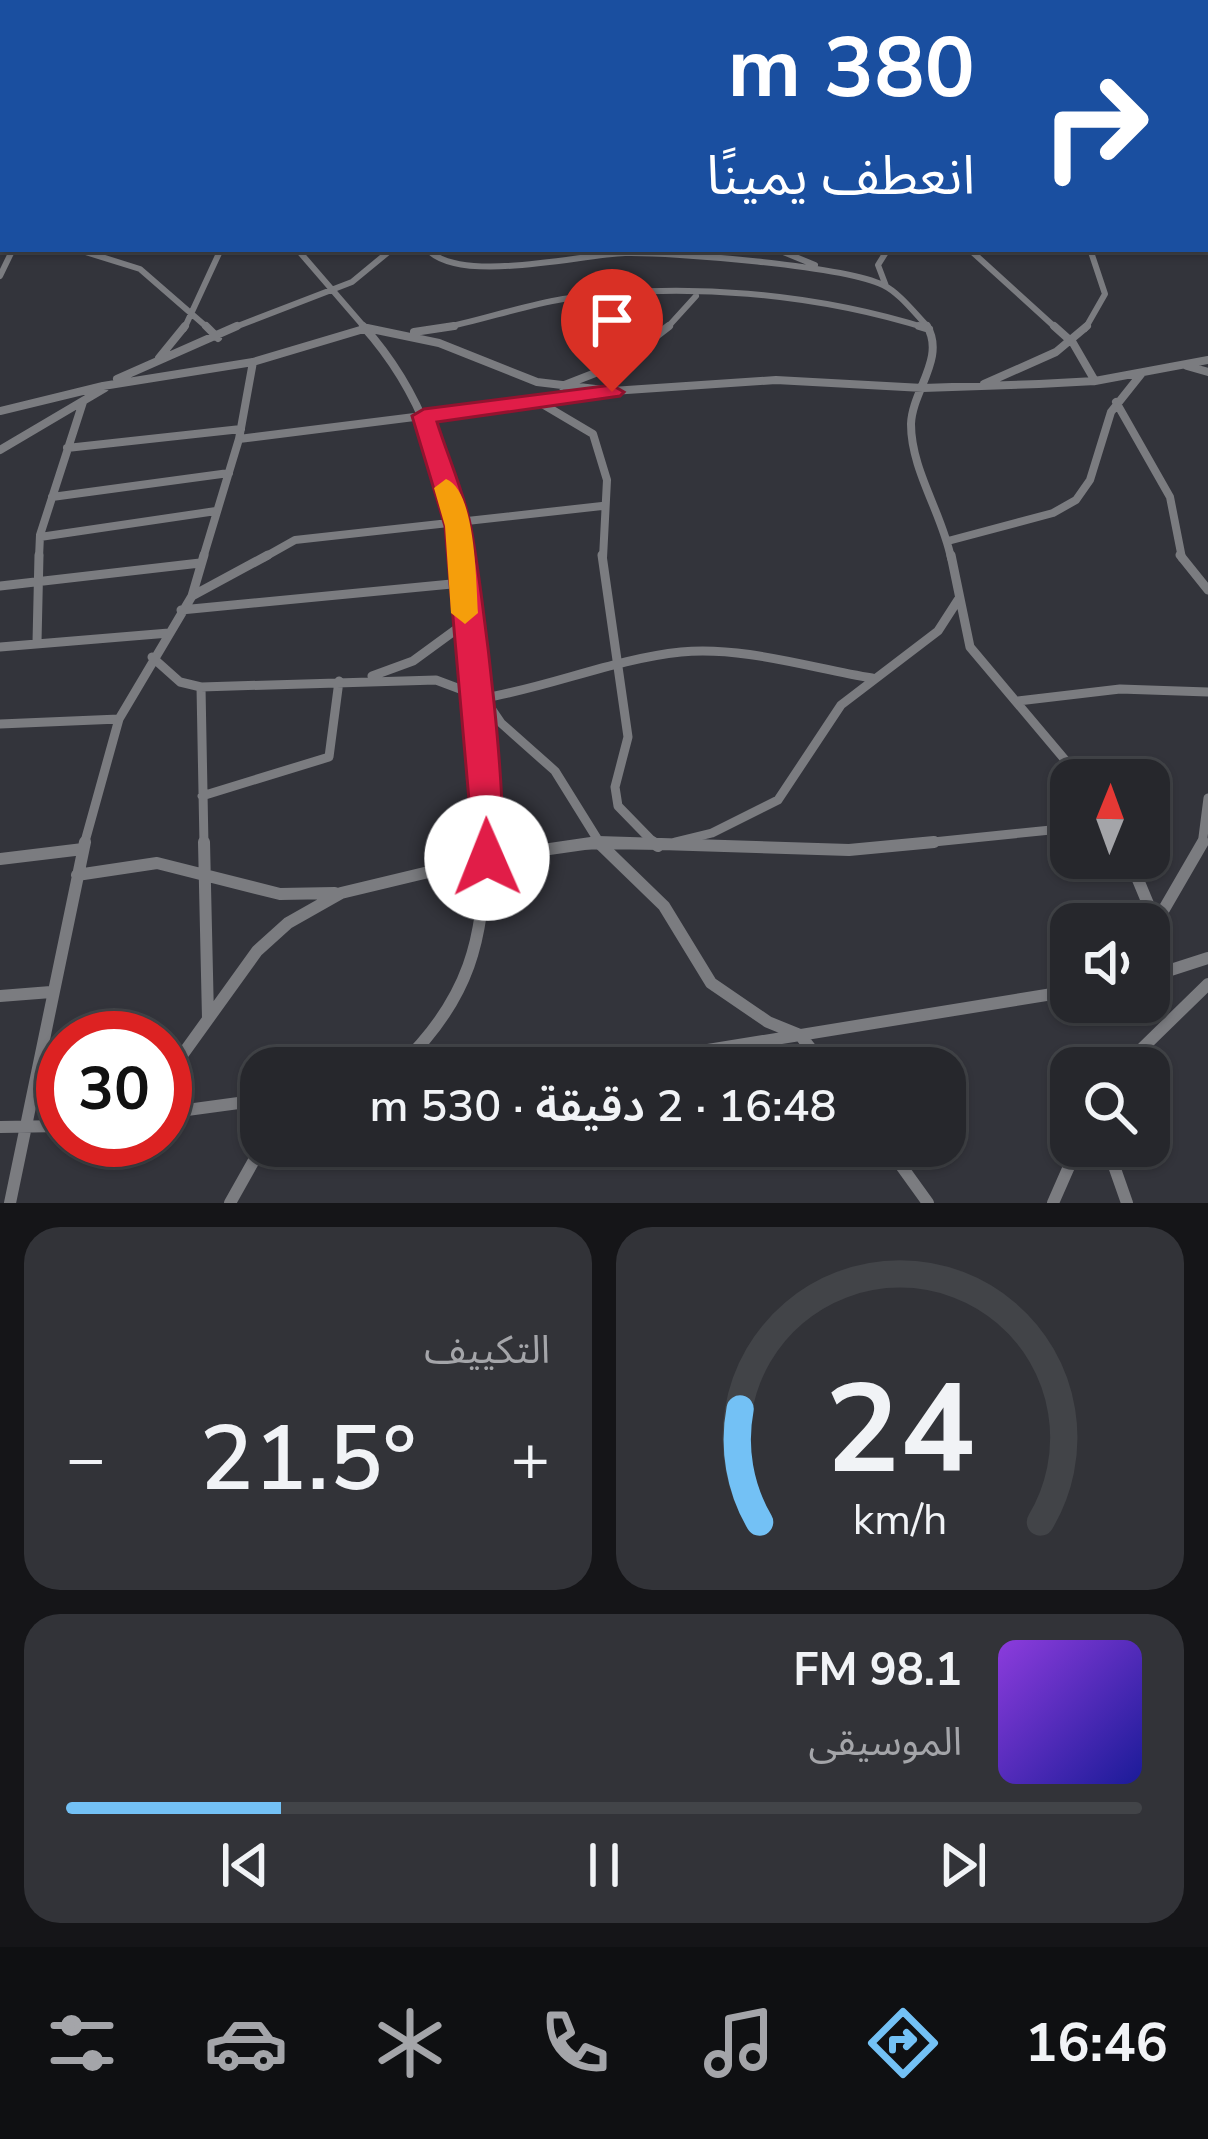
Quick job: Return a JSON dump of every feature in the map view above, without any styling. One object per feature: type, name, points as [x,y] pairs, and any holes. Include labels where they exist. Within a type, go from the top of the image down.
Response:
[{"type":"street","points":[[119,252],[168,285],[218,338]]},
{"type":"street","points":[[151,366],[182,333],[220,252]]},
{"type":"street","points":[[299,252],[325,291],[367,328],[424,416],[458,526],[465,622],[479,696],[487,858],[472,944],[453,1010],[423,1047]]},
{"type":"street","points":[[0,449],[106,385],[364,275],[389,252]]},
{"type":"street","points":[[430,252],[439,262],[471,267],[672,253],[847,274]]},
{"type":"street","points":[[785,252],[886,286]]},
{"type":"street","points":[[886,252],[878,265],[886,286],[931,330],[933,352],[911,422],[922,475],[948,541],[970,647],[1065,759]]},
{"type":"street","points":[[973,252],[1072,343],[1095,381]]},
{"type":"street","points":[[979,386],[1072,343],[1105,294],[1091,252]]},
{"type":"street","points":[[396,333],[445,328],[567,299],[696,296],[836,304],[931,330]]},
{"type":"street","points":[[557,387],[625,364],[664,335],[696,296]]},
{"type":"street","points":[[0,411],[106,385],[253,362],[367,328],[439,343],[557,387],[612,392]]},
{"type":"street","points":[[68,448],[424,416],[612,392],[776,380],[923,388],[1095,381],[1208,359]]},
{"type":"street","points":[[191,596],[240,434],[253,362]]},
{"type":"street","points":[[1187,366],[1208,372]]},
{"type":"street","points":[[948,541],[978,527],[1063,509],[1076,500],[1093,477],[1116,402],[1142,373]]},
{"type":"street","points":[[37,642],[40,537],[82,402]]},
{"type":"street","points":[[539,402],[597,440],[607,480],[602,506],[609,629],[628,737],[615,787],[618,806],[658,846]]},
{"type":"street","points":[[1116,402],[1170,496],[1177,551],[1208,590]]},
{"type":"street","points":[[52,497],[229,473]]},
{"type":"street","points":[[10,1203],[77,874],[118,719],[191,596],[287,542],[602,506]]},
{"type":"street","points":[[40,537],[216,511]]},
{"type":"street","points":[[0,586],[200,563]]},
{"type":"street","points":[[180,610],[462,584]]},
{"type":"street","points":[[658,846],[712,833],[778,800],[821,729],[872,678],[938,631],[958,600]]},
{"type":"street","points":[[367,678],[413,661],[465,622]]},
{"type":"street","points":[[0,646],[169,633]]},
{"type":"street","points":[[152,657],[180,682],[201,687],[367,678],[436,680],[479,696],[550,687],[618,664],[682,652],[719,652],[872,678]]},
{"type":"street","points":[[202,796],[329,757],[339,681]]},
{"type":"street","points":[[201,687],[208,1018]]},
{"type":"street","points":[[1018,701],[1120,689],[1208,692]]},
{"type":"street","points":[[479,696],[501,723],[555,771],[598,842],[664,906],[711,982],[768,1022],[800,1035],[809,1047]]},
{"type":"street","points":[[0,724],[118,719]]},
{"type":"street","points":[[1168,903],[1202,847],[1208,799]]},
{"type":"street","points":[[77,874],[157,863],[280,894],[341,893],[487,858],[598,842],[848,850],[1050,830]]},
{"type":"street","points":[[0,859],[83,849]]},
{"type":"street","points":[[192,1041],[257,951],[288,923],[341,893]]},
{"type":"street","points":[[1170,970],[1208,958]]},
{"type":"street","points":[[1144,1047],[1208,984]]},
{"type":"street","points":[[0,997],[51,992]]},
{"type":"street","points":[[709,1047],[1050,994]]},
{"type":"street","points":[[192,1109],[240,1103]]},
{"type":"street","points":[[0,1127],[36,1126]]},
{"type":"street","points":[[230,1203],[250,1167]]},
{"type":"street","points":[[901,1167],[928,1203]]},
{"type":"street","points":[[1053,1203],[1069,1167]]},
{"type":"street","points":[[1114,1167],[1127,1203]]},
{"type":"slow traffic","points":[[446,488],[458,526],[465,613]]},
{"type":"route","points":[[487,858],[486,787],[458,526],[424,416],[612,392]]}]
